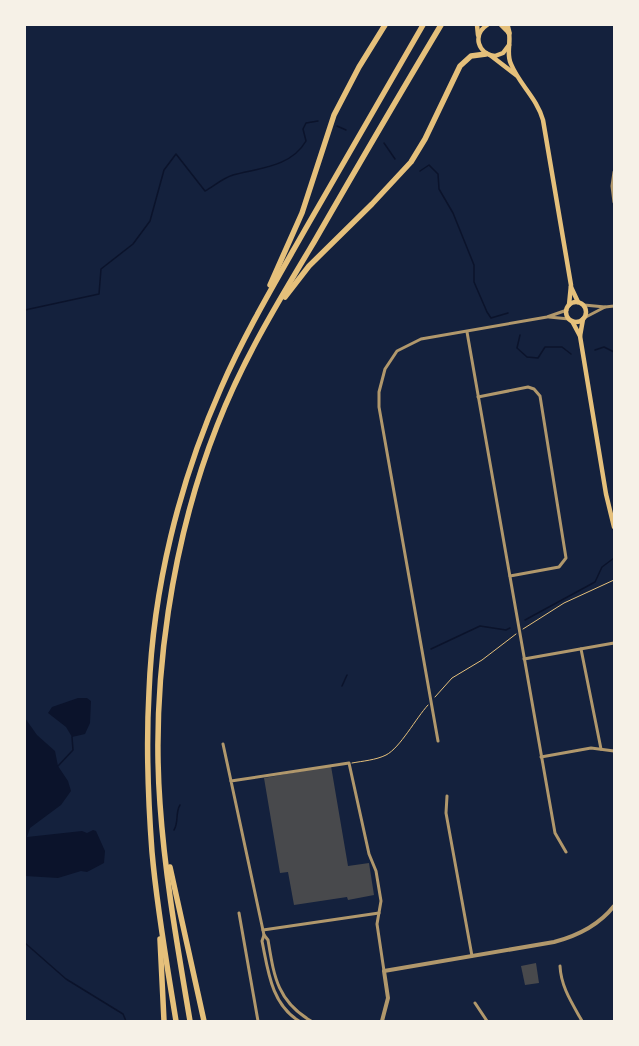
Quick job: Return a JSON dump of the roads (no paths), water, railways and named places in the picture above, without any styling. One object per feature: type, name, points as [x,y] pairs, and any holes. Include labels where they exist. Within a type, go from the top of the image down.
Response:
[{"type":"highway","points":[[176,1021],[158,906],[152,854],[148,757],[149,690],[153,639],[160,592],[177,515],[193,459],[220,390],[256,318],[302,212],[334,115],[359,67],[386,25]]},
{"type":"highway","points":[[256,318],[423,25]]},
{"type":"highway","points":[[190,1021],[163,835],[159,772],[162,668],[170,602],[194,495],[214,434],[232,389],[264,327],[441,25]]},
{"type":"highway","points":[[507,25],[509,33]]},
{"type":"highway","points":[[264,327],[309,266],[377,200],[411,162],[425,139],[460,66],[471,56],[488,54]]},
{"type":"highway","points":[[163,835],[204,1021]]},
{"type":"highway","points":[[158,906],[164,1021]]},
{"type":"main road","points":[[477,25],[480,48],[523,82]]},
{"type":"main road","points":[[478,35],[487,25]]},
{"type":"main road","points":[[501,25],[509,33],[510,61],[535,101],[543,120],[570,285],[570,305],[567,310],[570,320],[580,336]]},
{"type":"main road","points":[[488,54],[503,53],[509,44]]},
{"type":"main road","points":[[570,285],[578,302],[584,306],[586,312],[580,336],[606,494],[614,527]]},
{"type":"main road","points":[[570,305],[578,302]]},
{"type":"main road","points":[[570,320],[578,322],[584,318]]},
{"type":"street","points":[[614,172],[612,186],[614,202]]},
{"type":"street","points":[[584,306],[614,306]]},
{"type":"street","points":[[584,318],[605,307]]},
{"type":"street","points":[[438,741],[380,414],[379,392],[385,369],[397,351],[421,339],[547,317],[567,310]]},
{"type":"street","points":[[547,317],[570,320]]},
{"type":"street","points":[[467,332],[555,834],[566,852]]},
{"type":"street","points":[[478,397],[528,387],[536,391],[540,396],[566,558],[564,564],[559,567],[510,576]]},
{"type":"street","points":[[524,659],[614,643]]},
{"type":"street","points":[[581,648],[601,749]]},
{"type":"street","points":[[223,744],[264,935],[268,940],[278,986],[285,1000],[295,1011],[311,1021]]},
{"type":"street","points":[[541,757],[586,749],[614,751]]},
{"type":"street","points":[[231,781],[350,763],[369,854],[376,871],[380,901],[378,924],[388,998],[382,1021]]},
{"type":"street","points":[[448,796],[446,813],[472,956]]},
{"type":"street","points":[[384,971],[554,942],[569,938],[590,927],[606,915],[614,906]]},
{"type":"street","points":[[239,913],[258,1021]]},
{"type":"street","points":[[263,930],[379,913]]},
{"type":"street","points":[[264,935],[262,941],[270,981],[280,1002],[287,1012],[299,1021]]},
{"type":"street","points":[[560,966],[561,978],[566,993],[582,1021]]},
{"type":"street","points":[[475,1003],[487,1021]]},
{"type":"water","points":[[78,698],[87,698],[91,701],[90,723],[85,734],[72,737],[66,727],[48,713],[52,707]]},
{"type":"water","points":[[25,718],[37,735],[55,751],[58,766],[68,781],[71,791],[61,805],[30,828],[27,837],[82,831],[87,833],[93,830],[96,831],[105,851],[104,863],[87,872],[81,871],[58,878],[25,876]]},
{"type":"waterway","points":[[25,310],[99,294],[101,269],[133,244],[150,221],[164,170],[176,154],[205,191],[229,176],[274,165],[292,156],[300,150],[306,141],[303,129],[306,123],[318,121]]},
{"type":"waterway","points":[[337,126],[346,130]]},
{"type":"waterway","points":[[384,143],[395,159]]},
{"type":"waterway","points":[[420,171],[429,165],[438,174],[439,189],[453,213],[474,265],[474,282],[487,312],[491,318],[508,313]]},
{"type":"waterway","points":[[520,335],[517,348],[527,357],[538,358],[545,347],[562,347],[571,354]]},
{"type":"waterway","points":[[595,350],[604,347],[614,352]]},
{"type":"waterway","points":[[525,620],[595,582],[602,567],[614,558]]},
{"type":"waterway","points":[[431,649],[480,626],[506,630],[510,628]]},
{"type":"waterway","points":[[342,686],[347,675]]},
{"type":"waterway","points":[[58,766],[73,750],[72,737]]},
{"type":"waterway","points":[[174,830],[180,805]]},
{"type":"waterway","points":[[25,943],[66,979],[123,1014],[126,1021]]}]
